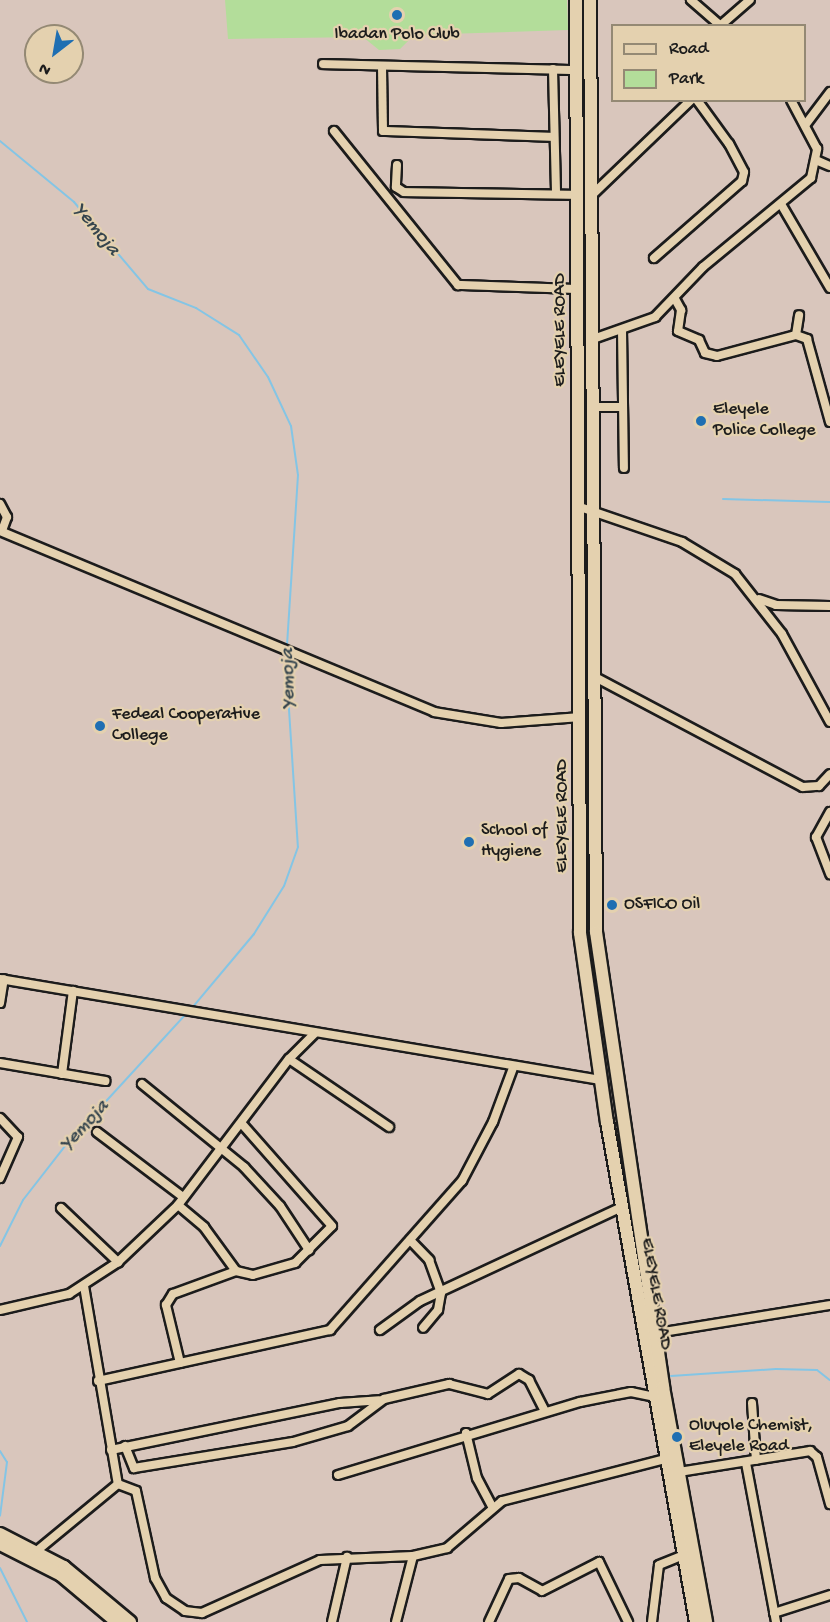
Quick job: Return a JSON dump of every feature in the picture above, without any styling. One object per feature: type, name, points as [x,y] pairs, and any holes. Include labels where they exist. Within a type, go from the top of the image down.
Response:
[{"type":"main road","name":"ELEYELE ROAD","points":[[576,0],[579,289],[586,509],[595,677],[596,932],[666,1459],[696,1622]]},
{"type":"main road","name":"ELEYELE ROAD","points":[[590,0],[594,408],[586,509],[581,717],[580,933],[622,1207],[651,1339]]},
{"type":"main road","points":[[580,933],[596,932]]},
{"type":"main road","name":"ELEYELE ROAD","points":[[657,1391],[679,1472],[706,1622]]},
{"type":"main road","points":[[0,1533],[74,1585],[117,1622]]},
{"type":"main road","points":[[0,1544],[33,1554],[78,1576],[130,1622]]},
{"type":"street","points":[[691,0],[720,24]]},
{"type":"street","points":[[722,24],[750,0]]},
{"type":"street","points":[[323,64],[577,70]]},
{"type":"street","points":[[382,67],[383,131],[552,137]]},
{"type":"street","points":[[553,69],[552,137],[556,194]]},
{"type":"street","points":[[806,124],[830,93]]},
{"type":"street","points":[[593,194],[689,102]]},
{"type":"street","points":[[654,258],[742,181],[744,172],[729,144],[698,102]]},
{"type":"street","points":[[593,339],[646,322],[675,298],[703,267],[811,178],[818,160],[806,124],[792,102]]},
{"type":"street","points":[[334,131],[458,285],[579,289]]},
{"type":"street","points":[[818,160],[830,166]]},
{"type":"street","points":[[397,165],[396,187],[404,192],[579,195]]},
{"type":"street","points":[[781,204],[830,288]]},
{"type":"street","points":[[675,298],[681,310],[678,331],[699,340],[705,353],[717,356],[796,335],[807,339],[826,388],[830,422]]},
{"type":"street","points":[[796,335],[799,315]]},
{"type":"street","points":[[622,330],[624,468]]},
{"type":"street","points":[[594,408],[623,407]]},
{"type":"street","points":[[0,504],[7,517],[1,531],[449,716],[501,723],[581,717]]},
{"type":"street","points":[[586,509],[714,558],[758,598],[830,722]]},
{"type":"street","points":[[758,598],[776,605],[830,606]]},
{"type":"street","points":[[595,677],[803,787],[819,786],[830,774]]},
{"type":"street","points":[[830,812],[816,837],[830,874]]},
{"type":"street","points":[[0,1003],[2,979],[206,1012],[513,1068],[601,1080]]},
{"type":"street","points":[[62,1074],[73,991]]},
{"type":"street","points":[[0,1310],[84,1286],[118,1262],[178,1205],[225,1149],[289,1059],[315,1033]]},
{"type":"street","points":[[289,1059],[389,1127]]},
{"type":"street","points":[[0,1063],[105,1081]]},
{"type":"street","points":[[98,1381],[330,1330],[462,1181],[493,1122],[513,1068]]},
{"type":"street","points":[[142,1084],[225,1149],[280,1206],[309,1250]]},
{"type":"street","points":[[0,1118],[18,1137],[0,1178]]},
{"type":"street","points":[[180,1363],[168,1299],[186,1287],[236,1271],[253,1275],[278,1270],[309,1250],[332,1226],[242,1124]]},
{"type":"street","points":[[97,1132],[183,1197]]},
{"type":"street","points":[[178,1205],[204,1227],[236,1271]]},
{"type":"street","points":[[380,1330],[403,1312],[622,1207]]},
{"type":"street","points":[[62,1208],[118,1262]]},
{"type":"street","points":[[410,1240],[429,1260],[441,1293],[438,1310],[423,1328]]},
{"type":"street","points":[[84,1286],[98,1381],[118,1484]]},
{"type":"street","points":[[651,1339],[830,1305]]},
{"type":"street","points":[[111,1450],[340,1403],[379,1401],[449,1384],[488,1394],[519,1374],[529,1380],[545,1411]]},
{"type":"street","points":[[338,1475],[466,1433],[545,1411],[631,1392],[657,1391]]},
{"type":"street","points":[[125,1446],[134,1468],[293,1442],[348,1426],[379,1401]]},
{"type":"street","points":[[753,1403],[756,1460]]},
{"type":"street","points":[[466,1433],[477,1478],[492,1506]]},
{"type":"street","points":[[679,1472],[814,1453],[830,1504]]},
{"type":"street","points":[[118,1484],[136,1491],[149,1558],[166,1598],[185,1611],[200,1613],[294,1569],[347,1557],[413,1556],[453,1545],[492,1506],[666,1459]]},
{"type":"street","points":[[746,1463],[775,1618],[830,1595]]},
{"type":"street","points":[[33,1554],[118,1484]]},
{"type":"street","points":[[652,1622],[659,1565],[684,1555]]},
{"type":"street","points":[[396,1622],[413,1556]]},
{"type":"street","points":[[332,1622],[347,1557]]},
{"type":"street","points":[[489,1622],[509,1579],[519,1578],[542,1591],[599,1562],[628,1622]]},
{"type":"street","points":[[200,1613],[203,1622]]},
{"type":"green space","name":"Ibadan Polo Club","points":[[225,0],[567,0],[568,30],[414,35],[400,49],[379,50],[363,37],[228,39]]},
{"type":"waterway","name":"Yemoja","points":[[0,141],[74,202],[148,289],[196,308],[239,335],[268,377],[291,426],[298,475],[286,663],[298,847],[284,886],[254,934],[192,1008]]},
{"type":"waterway","points":[[723,499],[830,502]]},
{"type":"waterway","name":"Yemoja","points":[[0,1246],[23,1200],[65,1146],[188,1012]]},
{"type":"waterway","points":[[671,1376],[776,1369],[817,1370],[830,1380]]},
{"type":"waterway","name":"Yemoja","points":[[0,1451],[7,1462],[0,1516]]},
{"type":"waterway","name":"Yemoja","points":[[0,1568],[27,1622]]},
{"type":"place","name":"Ibadan Polo Club","points":[[397,15]]},
{"type":"place","name":"Eleyele Police College","points":[[701,421]]},
{"type":"place","name":"Fedeal Cooperative College","points":[[100,726]]},
{"type":"place","name":"School of Hygiene","points":[[469,842]]},
{"type":"place","name":"OSFICO Oil","points":[[612,905]]},
{"type":"place","name":"Oluyole Chemist, Eleyele Road","points":[[677,1437]]}]
